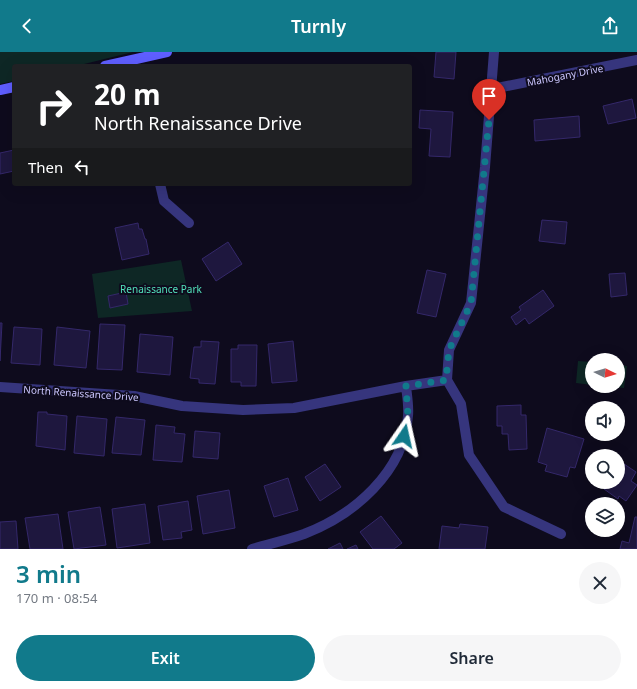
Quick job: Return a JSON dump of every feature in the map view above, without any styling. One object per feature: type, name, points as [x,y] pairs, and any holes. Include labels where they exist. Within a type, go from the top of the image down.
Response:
[{"type":"main road","points":[[125,64],[135,63],[167,52]]},
{"type":"main road","points":[[0,90],[12,87]]},
{"type":"street","points":[[494,52],[485,166],[471,303],[449,350],[446,380],[461,404],[469,455],[504,507],[561,534]]},
{"type":"street","name":"Mahogany Drive","points":[[492,89],[637,60]]},
{"type":"street","points":[[160,186],[164,201],[190,223]]},
{"type":"street","name":"North Renaissance Drive","points":[[0,387],[134,396],[182,406],[243,410],[294,408],[406,386],[446,380]]},
{"type":"street","points":[[252,549],[305,534],[323,526],[356,505],[372,491],[389,470],[398,454],[404,436],[408,416],[406,386]]},
{"type":"green space","points":[[0,52],[133,52],[84,64],[12,64],[12,81],[0,84]]},
{"type":"green space","name":"Renaissance Park","points":[[181,260],[192,311],[98,318],[92,274]]},
{"type":"green space","points":[[578,361],[585,362],[585,384],[576,383]]},
{"type":"green space","points":[[625,366],[627,366],[625,381]]},
{"type":"building","points":[[436,52],[456,52],[454,79],[434,77]]},
{"type":"building","points":[[632,99],[636,118],[608,124],[603,106]]},
{"type":"building","points":[[420,110],[453,112],[450,157],[429,156],[431,129],[419,128]]},
{"type":"building","points":[[579,116],[580,137],[535,141],[534,120]]},
{"type":"building","points":[[12,150],[12,171],[0,174],[0,153]]},
{"type":"building","points":[[542,220],[567,222],[565,244],[539,241]]},
{"type":"building","points":[[138,223],[139,229],[142,229],[146,239],[149,254],[122,260],[115,228]]},
{"type":"building","points":[[228,242],[242,264],[216,281],[202,259]]},
{"type":"building","points":[[427,270],[446,274],[436,317],[417,313]]},
{"type":"building","points":[[625,273],[627,295],[611,297],[609,274]]},
{"type":"building","points":[[543,290],[554,306],[529,324],[525,318],[516,325],[511,317],[521,310],[519,307]]},
{"type":"building","points":[[126,292],[128,304],[110,308],[108,296]]},
{"type":"building","points":[[0,323],[2,323],[0,361]]},
{"type":"building","points":[[100,324],[125,325],[122,370],[97,369]]},
{"type":"building","points":[[14,327],[42,329],[40,365],[11,363]]},
{"type":"building","points":[[57,327],[90,331],[86,368],[54,365]]},
{"type":"building","points":[[140,334],[173,337],[170,375],[137,372]]},
{"type":"building","points":[[201,341],[219,342],[215,384],[199,383],[199,379],[190,378],[194,347],[201,347]]},
{"type":"building","points":[[293,341],[297,381],[272,383],[268,344]]},
{"type":"building","points":[[238,345],[257,345],[256,386],[241,386],[241,382],[231,382],[231,349],[238,349]]},
{"type":"building","points":[[521,405],[521,415],[526,415],[527,449],[509,450],[508,434],[502,434],[502,426],[497,426],[497,406]]},
{"type":"building","points":[[38,412],[47,412],[47,414],[67,416],[65,450],[36,446]]},
{"type":"building","points":[[77,416],[107,419],[104,456],[74,453]]},
{"type":"building","points":[[116,417],[145,420],[141,455],[112,453]]},
{"type":"building","points":[[156,425],[175,427],[174,433],[185,434],[182,462],[153,460]]},
{"type":"building","points":[[547,428],[584,439],[575,468],[570,467],[567,477],[545,471],[547,465],[538,462]]},
{"type":"building","points":[[195,431],[220,433],[218,459],[193,457]]},
{"type":"building","points":[[325,464],[341,487],[320,501],[305,477]]},
{"type":"building","points":[[625,465],[636,472],[631,481],[637,485],[626,501],[625,497],[615,497],[604,489],[625,489]]},
{"type":"building","points":[[288,478],[298,510],[274,517],[264,486]]},
{"type":"building","points":[[229,490],[235,528],[203,534],[197,496]]},
{"type":"building","points":[[188,501],[192,530],[181,532],[182,538],[163,540],[158,506]]},
{"type":"building","points":[[145,504],[150,543],[117,548],[112,509]]},
{"type":"building","points":[[100,507],[106,545],[74,549],[68,512]]},
{"type":"building","points":[[58,514],[63,549],[30,549],[25,518]]},
{"type":"building","points":[[381,516],[402,543],[394,549],[373,549],[360,532]]},
{"type":"building","points":[[635,517],[637,517],[637,549],[620,549],[622,541],[629,543]]},
{"type":"building","points":[[16,521],[18,549],[0,549],[0,522]]},
{"type":"building","points":[[460,524],[488,527],[485,549],[439,549],[442,526],[459,528]]},
{"type":"building","points":[[340,543],[343,549],[328,549]]},
{"type":"building","points":[[356,545],[358,549],[347,549]]},
{"type":"route","points":[[404,436],[408,416],[406,386],[446,380],[449,350],[471,303],[489,120]]}]
